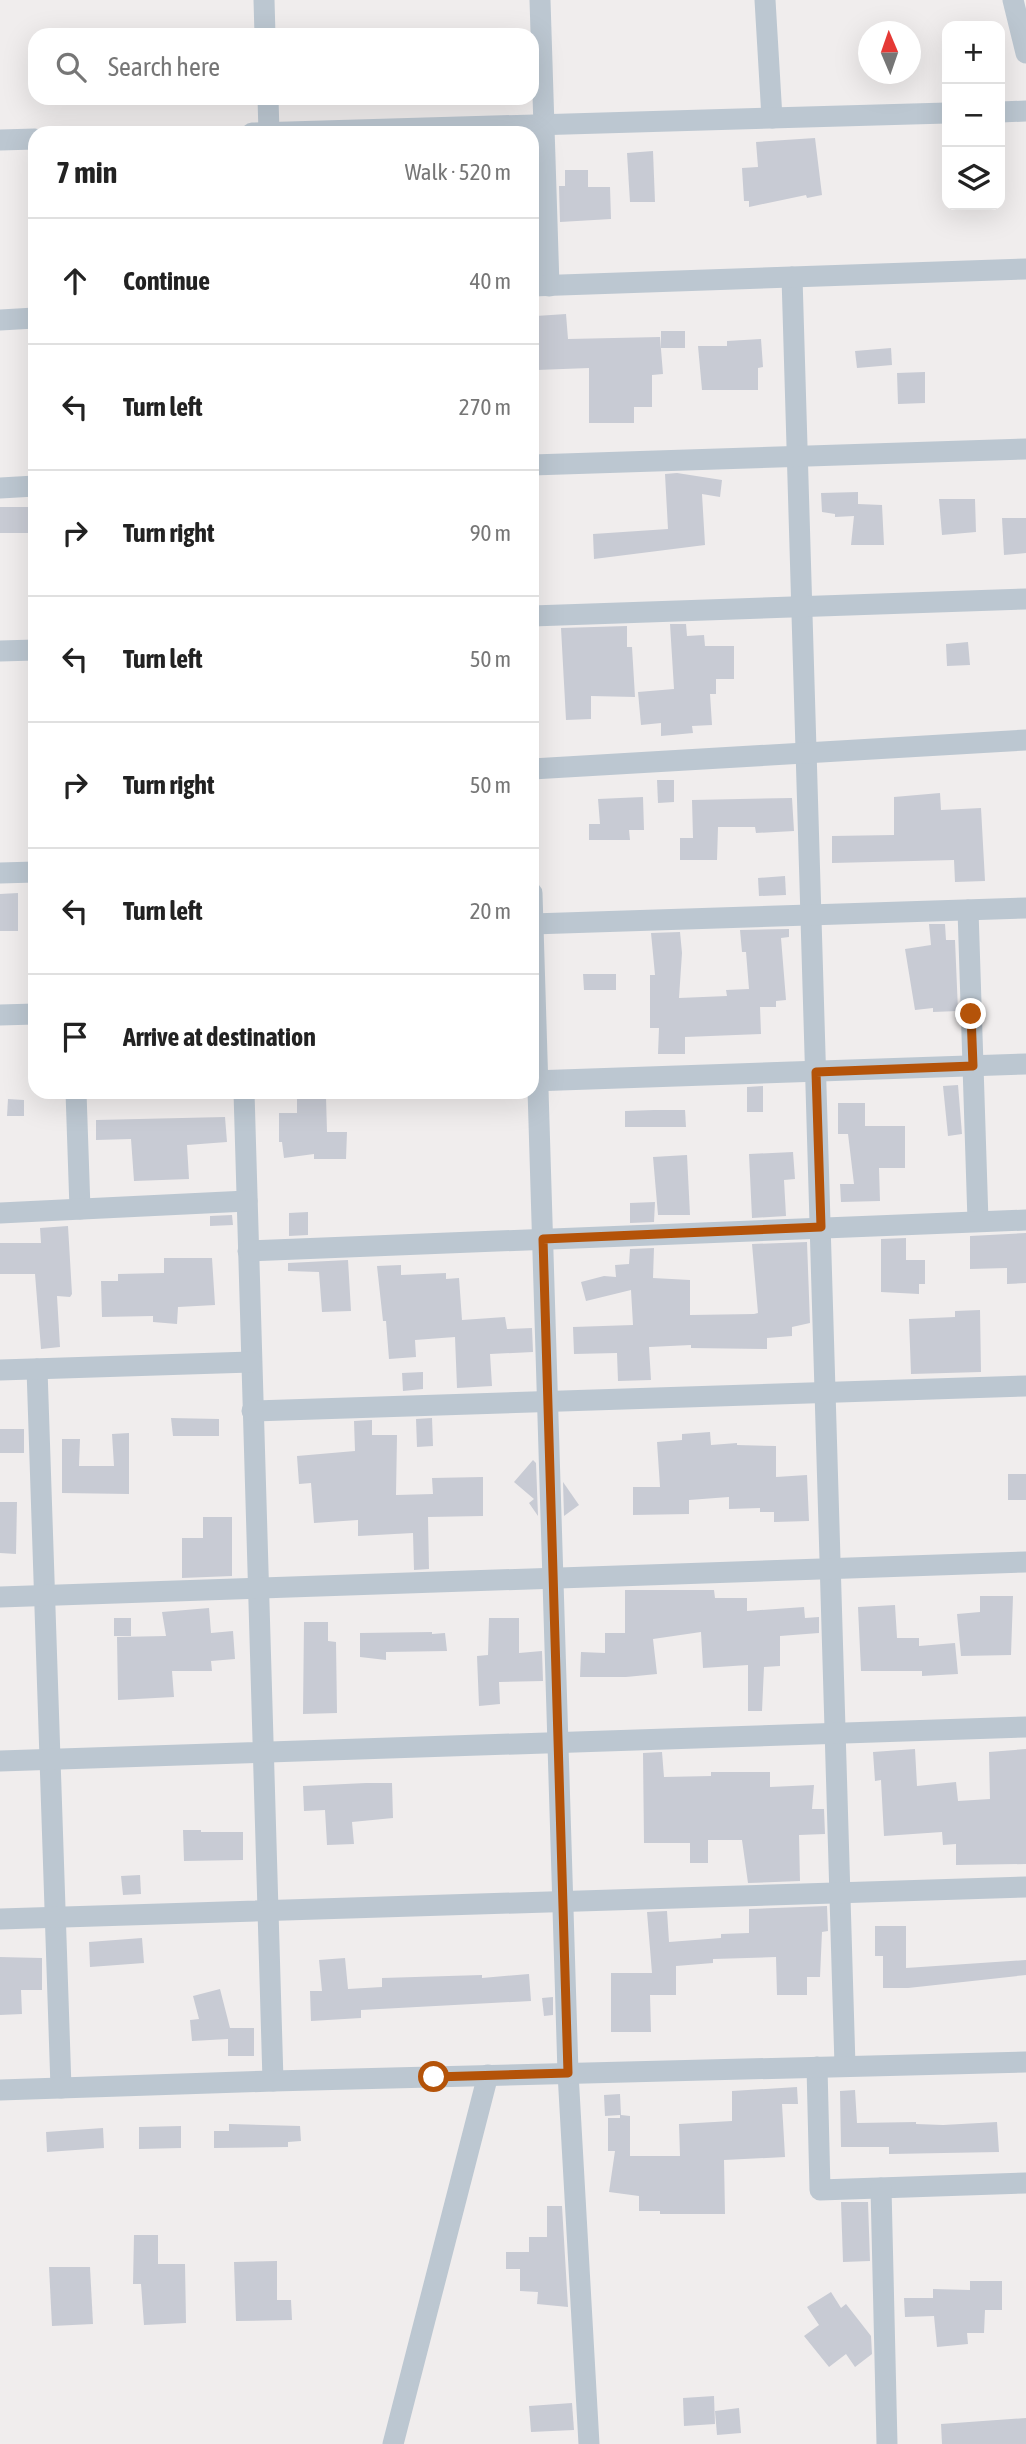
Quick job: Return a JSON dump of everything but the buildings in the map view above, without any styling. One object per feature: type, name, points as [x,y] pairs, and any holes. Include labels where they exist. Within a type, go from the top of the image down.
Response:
[{"type":"street","points":[[264,0],[265,28]]},
{"type":"street","points":[[540,0],[544,125],[541,286],[1026,269]]},
{"type":"street","points":[[765,0],[772,118]]},
{"type":"street","points":[[1013,0],[1026,53]]},
{"type":"street","points":[[268,105],[269,126]]},
{"type":"street","points":[[1005,111],[1026,111]]},
{"type":"street","points":[[510,126],[942,113]]},
{"type":"street","points":[[0,140],[28,139]]},
{"type":"street","points":[[792,277],[845,2066]]},
{"type":"street","points":[[0,320],[28,318]]},
{"type":"street","points":[[539,465],[1026,449]]},
{"type":"street","points":[[0,488],[28,486]]},
{"type":"street","points":[[539,616],[1026,599]]},
{"type":"street","points":[[0,651],[28,649]]},
{"type":"street","points":[[539,769],[1026,740]]},
{"type":"street","points":[[0,873],[28,872]]},
{"type":"street","points":[[539,924],[1026,908]]},
{"type":"street","points":[[968,909],[978,1221]]},
{"type":"street","points":[[0,1015],[28,1014]]},
{"type":"street","points":[[539,1081],[1026,1064]]},
{"type":"street","points":[[76,1099],[80,1209]]},
{"type":"street","points":[[244,1099],[273,2081]]},
{"type":"street","points":[[536,1099],[543,1239],[568,2073],[589,2444]]},
{"type":"street","points":[[0,1213],[247,1201]]},
{"type":"street","points":[[248,1251],[1026,1220]]},
{"type":"street","points":[[0,1370],[251,1362]]},
{"type":"street","points":[[37,1369],[61,2088]]},
{"type":"street","points":[[252,1410],[1026,1386]]},
{"type":"street","points":[[0,1597],[1026,1562]]},
{"type":"street","points":[[0,1761],[1026,1727]]},
{"type":"street","points":[[0,1919],[1026,1887]]},
{"type":"street","points":[[0,2090],[1026,2062]]},
{"type":"street","points":[[817,2067],[820,2190],[1026,2183]]},
{"type":"street","points":[[393,2444],[488,2075]]},
{"type":"street","points":[[881,2188],[887,2444]]},
{"type":"route","points":[[434,2077],[568,2073],[543,1239],[821,1227],[816,1072],[973,1066],[971,1014]]}]
